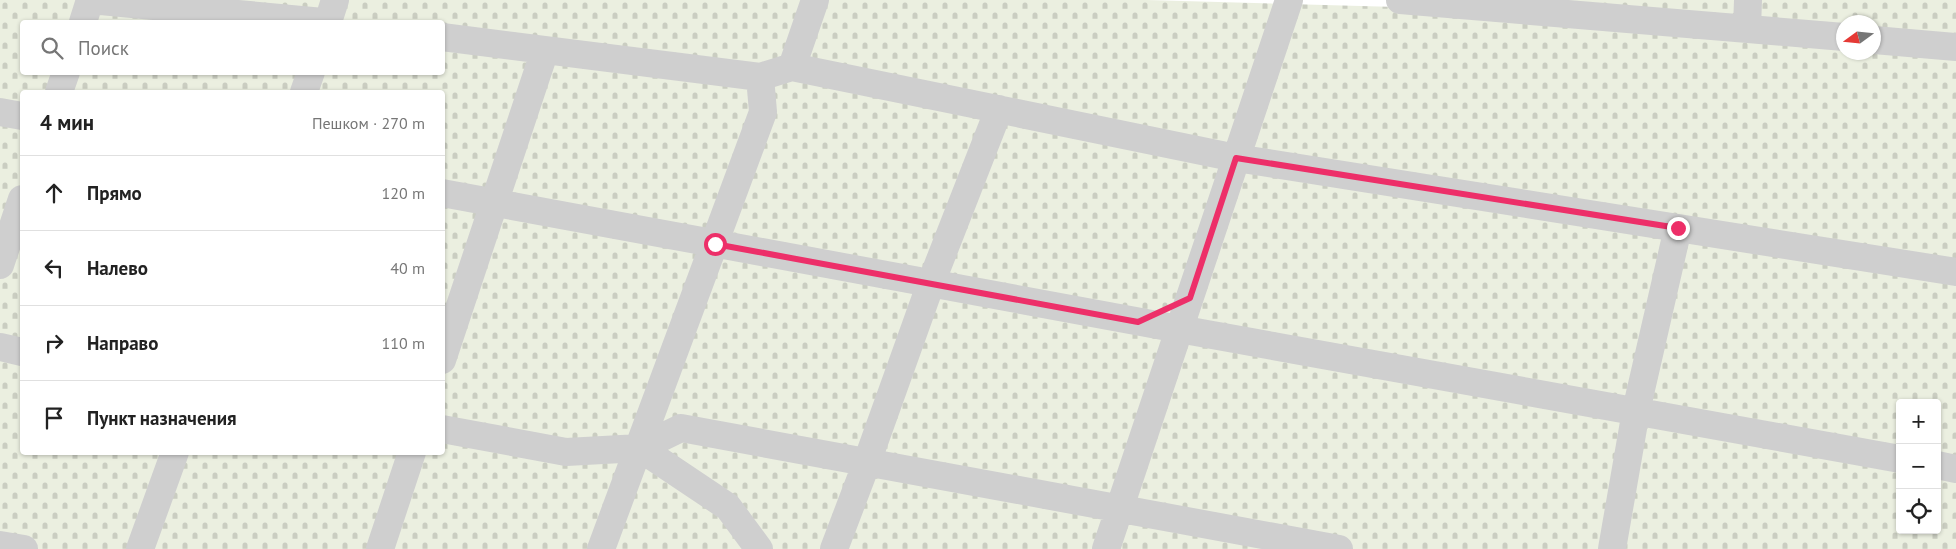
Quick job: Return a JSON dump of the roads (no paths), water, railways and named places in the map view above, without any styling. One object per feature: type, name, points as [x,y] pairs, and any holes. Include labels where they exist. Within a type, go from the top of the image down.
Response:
[{"type":"lane","points":[[84,20],[90,0],[302,20]]},
{"type":"lane","points":[[329,20],[335,0]]},
{"type":"lane","points":[[792,67],[815,0]]},
{"type":"lane","points":[[1106,549],[1290,0]]},
{"type":"lane","points":[[1400,0],[1836,36]]},
{"type":"lane","points":[[1747,29],[1748,0]]},
{"type":"lane","points":[[445,37],[760,77],[792,67],[1236,158],[1956,272]]},
{"type":"lane","points":[[1881,41],[1956,47]]},
{"type":"lane","points":[[445,351],[545,50]]},
{"type":"lane","points":[[60,90],[65,75]]},
{"type":"lane","points":[[305,90],[310,75]]},
{"type":"lane","points":[[602,549],[763,112],[760,77]]},
{"type":"lane","points":[[834,549],[931,284],[999,109]]},
{"type":"lane","points":[[0,112],[20,116]]},
{"type":"lane","points":[[445,194],[1138,322],[1896,458]]},
{"type":"lane","points":[[0,265],[20,205]]},
{"type":"lane","points":[[1612,549],[1636,411],[1678,228]]},
{"type":"lane","points":[[1138,322],[1190,298]]},
{"type":"lane","points":[[1190,298],[1214,335]]},
{"type":"lane","points":[[1138,322],[1167,367]]},
{"type":"lane","points":[[1167,367],[1214,335]]},
{"type":"lane","points":[[0,348],[20,352]]},
{"type":"lane","points":[[445,430],[566,452],[640,448],[680,428],[1339,549]]},
{"type":"lane","points":[[640,448],[728,506],[759,549]]},
{"type":"lane","points":[[140,549],[174,455]]},
{"type":"lane","points":[[380,549],[411,455]]},
{"type":"lane","points":[[1941,466],[1956,469]]},
{"type":"lane","points":[[0,545],[24,549]]}]
